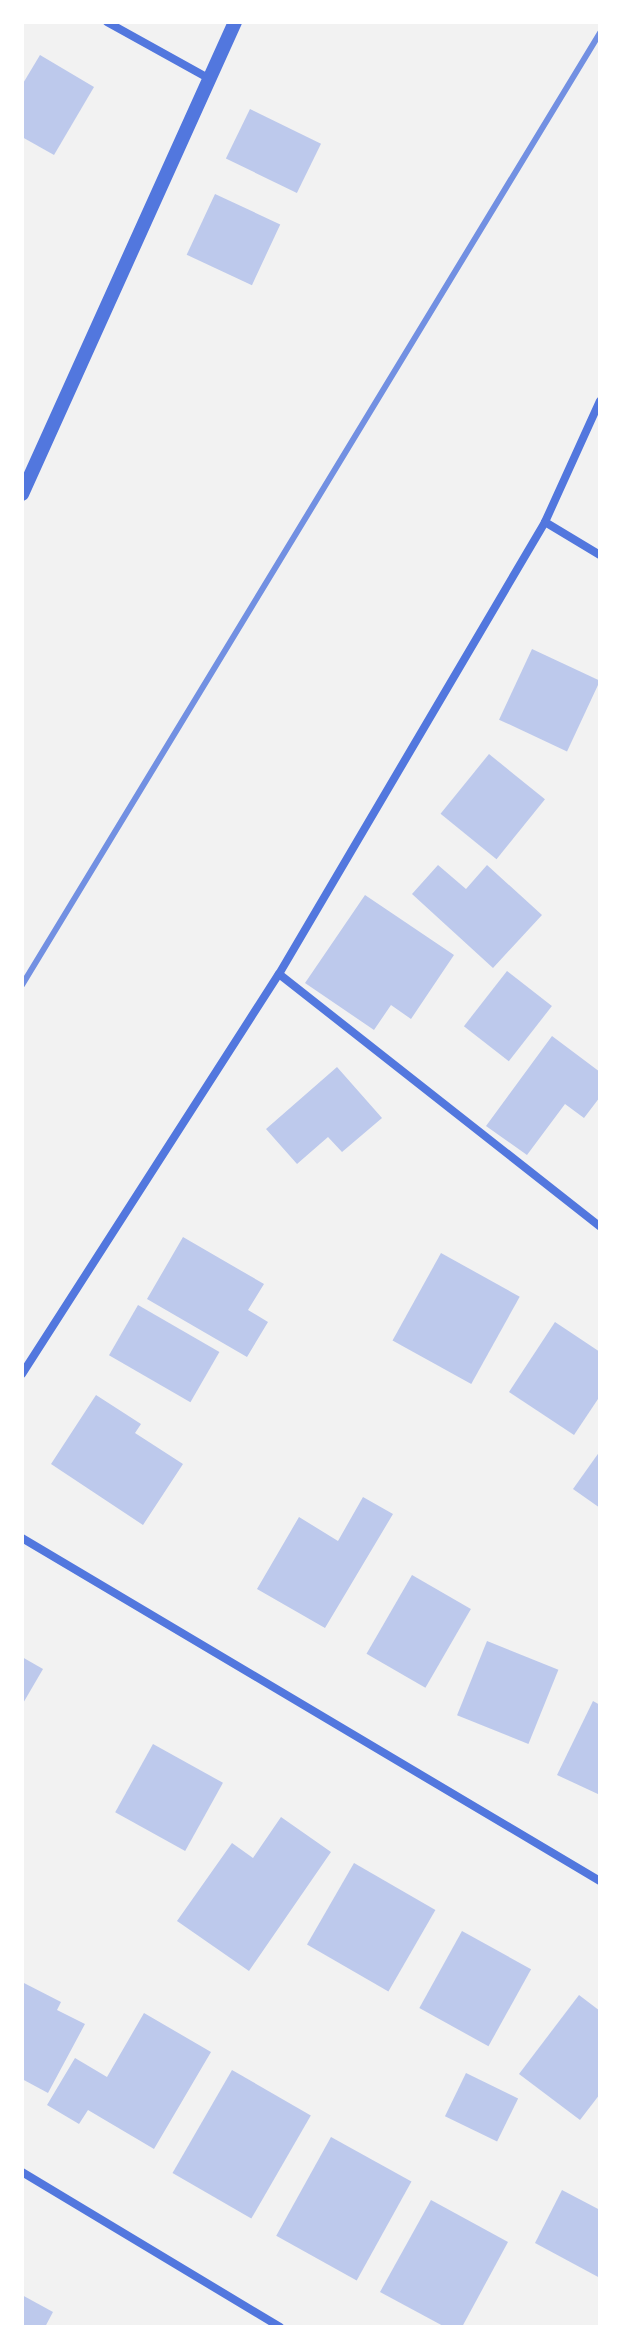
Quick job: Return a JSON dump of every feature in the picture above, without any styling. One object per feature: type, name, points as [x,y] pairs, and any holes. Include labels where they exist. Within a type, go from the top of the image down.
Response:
[{"type":"street","points":[[107,22],[208,78]]},
{"type":"street","points":[[22,494],[235,22]]},
{"type":"street","points":[[22,1374],[279,974],[545,522],[600,401]]},
{"type":"street","points":[[545,522],[600,555]]},
{"type":"street","points":[[279,974],[600,1227]]},
{"type":"street","points":[[22,1538],[600,1881]]},
{"type":"street","points":[[22,2172],[280,2327]]},
{"type":"building","points":[[40,55],[94,87],[54,155],[22,137],[22,85]]},
{"type":"building","points":[[250,109],[321,144],[297,193],[226,158]]},
{"type":"building","points":[[215,194],[280,224],[252,285],[187,255]]},
{"type":"building","points":[[532,649],[600,681],[567,751],[499,720]]},
{"type":"building","points":[[489,754],[545,799],[496,859],[441,814]]},
{"type":"building","points":[[438,865],[466,889],[487,865],[542,915],[493,968],[412,894]]},
{"type":"building","points":[[365,895],[454,955],[411,1019],[391,1005],[374,1030],[305,983]]},
{"type":"building","points":[[507,971],[552,1006],[509,1061],[464,1026]]},
{"type":"building","points":[[552,1036],[600,1072],[600,1097],[584,1118],[565,1104],[527,1155],[486,1126]]},
{"type":"building","points":[[337,1067],[382,1118],[342,1152],[328,1137],[297,1164],[266,1129]]},
{"type":"building","points":[[183,1237],[264,1284],[248,1310],[268,1322],[247,1357],[147,1299]]},
{"type":"building","points":[[441,1253],[520,1297],[471,1384],[393,1340]]},
{"type":"building","points":[[138,1305],[219,1352],[190,1402],[109,1355]]},
{"type":"building","points":[[555,1322],[600,1352],[600,1396],[574,1435],[509,1392]]},
{"type":"building","points":[[96,1395],[141,1424],[135,1433],[183,1464],[143,1525],[51,1464]]},
{"type":"building","points":[[600,1451],[600,1508],[573,1489]]},
{"type":"building","points":[[363,1497],[393,1514],[325,1628],[257,1589],[299,1517],[338,1541]]},
{"type":"building","points":[[412,1575],[471,1609],[425,1688],[366,1654]]},
{"type":"building","points":[[487,1641],[558,1670],[528,1744],[457,1715]]},
{"type":"building","points":[[22,1657],[43,1669],[22,1705]]},
{"type":"building","points":[[593,1701],[600,1705],[600,1795],[557,1775]]},
{"type":"building","points":[[153,1744],[223,1783],[185,1851],[115,1812]]},
{"type":"building","points":[[281,1817],[331,1852],[249,1971],[177,1921],[232,1843],[253,1858]]},
{"type":"building","points":[[354,1863],[435,1910],[388,1991],[307,1944]]},
{"type":"building","points":[[462,1931],[531,1969],[488,2046],[419,2008]]},
{"type":"building","points":[[22,1982],[61,2002],[57,2010],[85,2024],[48,2093],[22,2079]]},
{"type":"building","points":[[579,1995],[600,2011],[600,2094],[580,2120],[519,2074]]},
{"type":"building","points":[[144,2013],[211,2052],[154,2149],[88,2110],[79,2124],[47,2105],[75,2058],[107,2077]]},
{"type":"building","points":[[232,2070],[311,2116],[251,2219],[173,2173]]},
{"type":"building","points":[[466,2073],[518,2098],[497,2142],[445,2116]]},
{"type":"building","points":[[331,2137],[411,2182],[357,2280],[276,2236]]},
{"type":"building","points":[[562,2190],[600,2210],[600,2278],[535,2243]]},
{"type":"building","points":[[431,2200],[508,2242],[462,2327],[445,2327],[380,2292]]},
{"type":"building","points":[[22,2295],[53,2312],[45,2327],[22,2327]]},
{"type":"railway","points":[[22,985],[600,33]]}]
